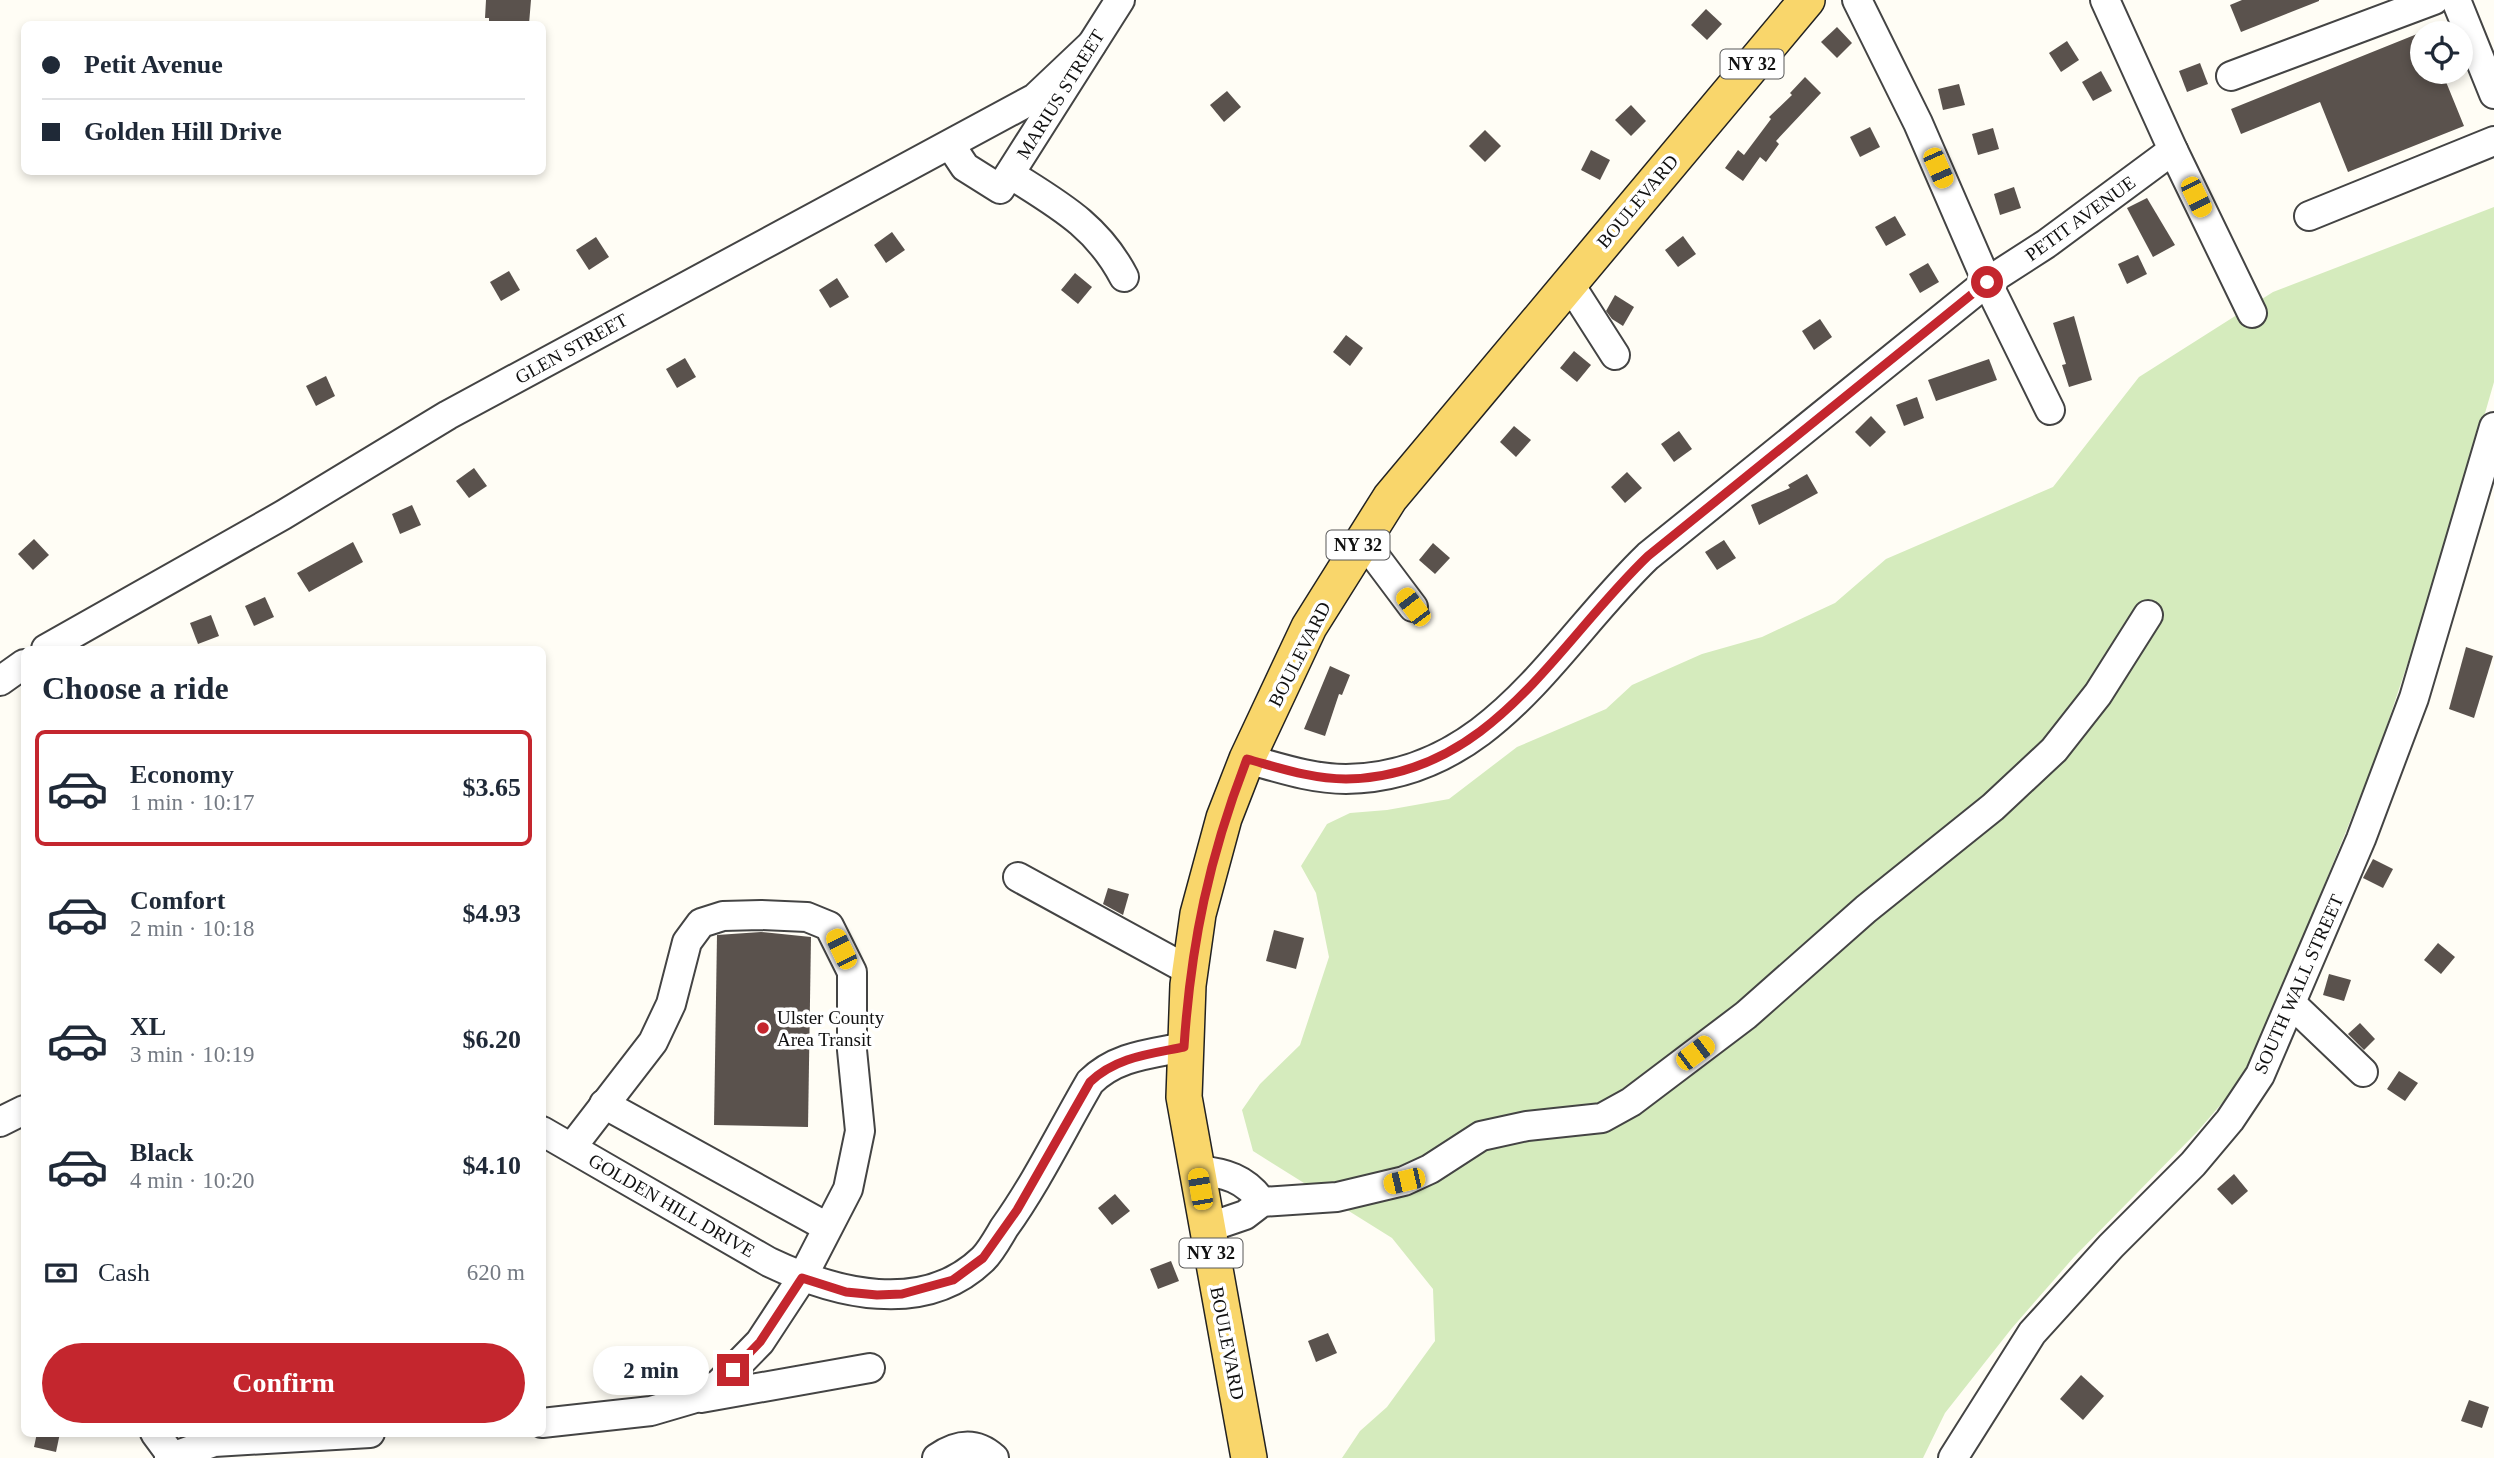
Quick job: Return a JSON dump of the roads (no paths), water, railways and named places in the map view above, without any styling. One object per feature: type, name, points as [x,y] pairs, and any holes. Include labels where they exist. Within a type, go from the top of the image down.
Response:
[{"type":"main road","name":"BOULEVARD","points":[[1250,1458],[1184,1097],[1184,1047],[1198,914],[1221,830],[1247,759],[1309,627],[1390,498],[1807,0]]},
{"type":"street","name":"MARIUS STREET","points":[[1005,181],[1120,0]]},
{"type":"street","points":[[1857,0],[1918,123],[1987,282],[2050,410]]},
{"type":"street","points":[[2105,0],[2173,150],[2252,313]]},
{"type":"street","points":[[2231,76],[2434,0]]},
{"type":"street","points":[[2456,0],[2494,94]]},
{"type":"street","name":"GLEN STREET","points":[[51,646],[283,515],[448,415],[736,258],[951,146],[1035,98],[1091,45]]},
{"type":"street","points":[[2309,216],[2494,141]]},
{"type":"street","points":[[951,146],[965,167],[1005,181],[1088,227],[1111,252],[1124,277]]},
{"type":"street","name":"PETIT AVENUE","points":[[1247,759],[1306,775],[1345,779],[1398,774],[1457,748],[1499,720],[1522,697],[1614,588],[1648,556],[1987,282],[2046,244],[2173,150]]},
{"type":"street","points":[[1569,283],[1615,355]]},
{"type":"street","name":"SOUTH WALL STREET","points":[[1953,1458],[2032,1333],[2230,1120],[2260,1075],[2361,839],[2414,698],[2494,427]]},
{"type":"street","points":[[1362,539],[1413,607]]},
{"type":"street","points":[[1207,1228],[1245,1215],[1262,1202],[1337,1197],[1404,1181],[1481,1136],[1527,1126],[1602,1118],[1631,1102],[1746,1015],[1866,909],[1993,807],[2054,750],[2098,694],[2148,615]]},
{"type":"street","points":[[0,681],[21,666]]},
{"type":"street","points":[[1018,877],[1190,971]]},
{"type":"street","points":[[572,1147],[653,1042],[671,1004],[687,942],[701,923],[723,916],[761,915],[807,917],[829,926],[852,972],[852,1050],[860,1131],[848,1189],[802,1278],[760,1342],[719,1384],[692,1399]]},
{"type":"street","points":[[2292,1004],[2362,1072]]},
{"type":"street","name":"GOLDEN HILL DRIVE","points":[[546,1133],[769,1262],[802,1278],[846,1292],[902,1294],[953,1280],[983,1258],[1017,1210],[1090,1082],[1101,1071],[1124,1059],[1184,1047]]},
{"type":"street","points":[[604,1104],[827,1227]]},
{"type":"street","points":[[0,1122],[21,1112]]},
{"type":"street","points":[[1197,1170],[1227,1174],[1251,1187],[1262,1202]]},
{"type":"street","points":[[546,1423],[651,1411],[692,1399],[870,1368]]},
{"type":"street","points":[[158,1437],[171,1457],[211,1438],[243,1437]]},
{"type":"street","points":[[937,1458],[952,1448],[972,1445],[994,1458]]},
{"type":"place","name":"Ulster County Area Transit","points":[[763,1028]]}]
